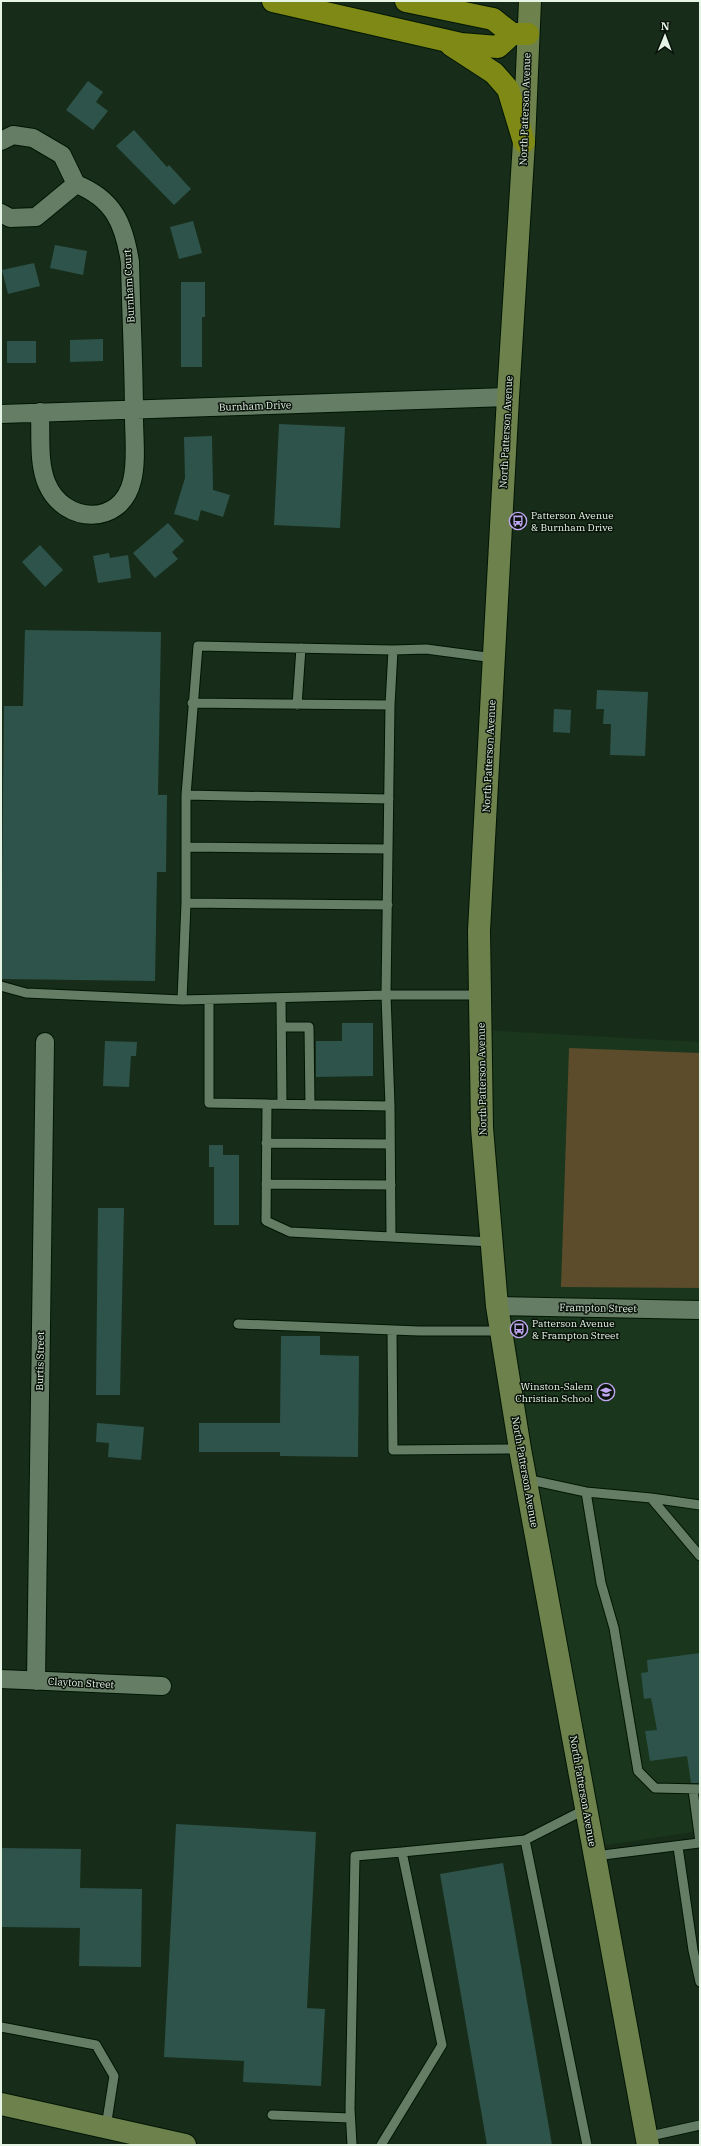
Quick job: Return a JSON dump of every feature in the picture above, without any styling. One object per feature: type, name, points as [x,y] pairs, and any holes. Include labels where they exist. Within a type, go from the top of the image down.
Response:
[{"type":"highway","points":[[273,1],[461,44],[498,46],[520,34]]},
{"type":"highway","points":[[406,1],[493,19],[520,34]]},
{"type":"highway","points":[[437,7],[472,1]]},
{"type":"highway","points":[[443,40],[494,73],[508,89],[524,142]]},
{"type":"main road","name":"North Patterson Avenue","points":[[530,1],[520,34],[524,142],[508,397],[479,931],[482,1128],[497,1306],[520,1449],[647,2141]]},
{"type":"main road","points":[[1,2104],[185,2145]]},
{"type":"street","points":[[1,141],[13,134],[33,138],[62,155],[76,184],[36,217],[10,218],[1,213]]},
{"type":"street","name":"Burnham Court","points":[[40,412],[42,460],[46,483],[59,503],[73,511],[96,515],[111,512],[118,508],[127,495],[132,480],[134,410],[130,262],[126,240],[114,211],[90,190],[76,184]]},
{"type":"street","name":"Burnham Drive","points":[[1,414],[508,397]]},
{"type":"street","name":"Burtis Street","points":[[36,1680],[45,1042]]},
{"type":"street","name":"Frampton Street","points":[[497,1306],[700,1310]]},
{"type":"street","name":"Clayton Street","points":[[1,1679],[162,1686]]},
{"type":"lane","points":[[182,1000],[186,903],[186,795],[192,703],[198,646],[393,650],[426,648],[494,658]]},
{"type":"lane","points":[[298,705],[301,648]]},
{"type":"lane","points":[[391,1237],[390,1106],[386,995],[390,705],[393,650]]},
{"type":"lane","points":[[192,703],[390,705]]},
{"type":"lane","points":[[186,795],[389,799]]},
{"type":"lane","points":[[186,847],[388,849]]},
{"type":"lane","points":[[186,903],[388,905]]},
{"type":"lane","points":[[1,986],[26,992],[182,1000],[386,995],[480,995]]},
{"type":"lane","points":[[281,998],[282,1104]]},
{"type":"lane","points":[[209,1000],[209,1104],[390,1106]]},
{"type":"lane","points":[[282,1027],[309,1027],[310,1105]]},
{"type":"lane","points":[[267,1104],[266,1221],[290,1232],[492,1242]]},
{"type":"lane","points":[[266,1143],[390,1144]]},
{"type":"lane","points":[[266,1184],[390,1185]]},
{"type":"lane","points":[[238,1324],[392,1330],[501,1331]]},
{"type":"lane","points":[[392,1330],[393,1450],[520,1449]]},
{"type":"lane","points":[[526,1479],[586,1492],[651,1498],[700,1505]]},
{"type":"lane","points":[[586,1492],[601,1583],[614,1628],[638,1770],[656,1788],[697,1790],[700,1842],[678,1847],[595,1856]]},
{"type":"lane","points":[[651,1498],[700,1556]]},
{"type":"lane","points":[[352,2145],[350,2118],[355,1856],[525,1840],[586,1809]]},
{"type":"lane","points":[[525,1840],[588,2145]]},
{"type":"lane","points":[[678,1847],[693,1950],[700,1982]]},
{"type":"lane","points":[[381,2145],[442,2045],[402,1852]]},
{"type":"lane","points":[[1,2027],[96,2045],[114,2076],[106,2127]]},
{"type":"lane","points":[[272,2115],[350,2118]]},
{"type":"lane","points":[[647,2141],[700,2125]]},
{"type":"shaded area","name":"Winston-Salem Christian School","points":[[481,1030],[700,1042],[700,1831],[593,1847],[497,1306]]},
{"type":"shaded area","points":[[569,1048],[700,1053],[700,1288],[561,1287]]},
{"type":"building","points":[[88,81],[103,92],[96,102],[108,111],[93,130],[66,110]]},
{"type":"building","points":[[134,130],[167,167],[169,165],[191,189],[174,205],[116,146]]},
{"type":"building","points":[[193,221],[202,253],[179,259],[170,227]]},
{"type":"building","points":[[55,245],[87,251],[83,275],[50,268]]},
{"type":"building","points":[[34,263],[40,286],[8,294],[2,270]]},
{"type":"building","points":[[181,282],[205,282],[205,317],[202,317],[202,367],[181,367]]},
{"type":"building","points":[[103,339],[103,361],[70,362],[70,340]]},
{"type":"building","points":[[7,341],[36,341],[36,363],[7,363]]},
{"type":"building","points":[[279,424],[345,427],[340,528],[274,525]]},
{"type":"building","points":[[212,436],[213,490],[230,495],[223,517],[201,510],[198,521],[174,514],[185,478],[184,437]]},
{"type":"building","points":[[168,523],[184,541],[172,552],[178,559],[155,578],[133,553]]},
{"type":"building","points":[[40,545],[63,570],[45,587],[22,562]]},
{"type":"building","points":[[109,553],[110,558],[128,555],[131,578],[98,583],[93,556]]},
{"type":"building","points":[[25,630],[161,632],[158,795],[167,795],[166,872],[157,872],[155,981],[1,979],[4,706],[23,706]]},
{"type":"building","points":[[597,690],[648,692],[645,756],[610,755],[611,724],[603,724],[604,709],[596,709]]},
{"type":"building","points":[[554,709],[571,710],[570,733],[553,732]]},
{"type":"building","points":[[342,1023],[373,1023],[373,1076],[316,1077],[316,1041],[342,1041]]},
{"type":"building","points":[[105,1041],[137,1042],[136,1056],[131,1056],[129,1087],[103,1086]]},
{"type":"building","points":[[209,1145],[223,1145],[223,1155],[239,1155],[239,1225],[214,1225],[214,1167],[209,1167]]},
{"type":"building","points":[[98,1208],[124,1208],[120,1395],[96,1395]]},
{"type":"building","points":[[281,1336],[320,1336],[320,1355],[359,1356],[358,1457],[280,1456],[280,1452],[199,1452],[199,1423],[280,1423]]},
{"type":"building","points":[[97,1423],[144,1427],[141,1460],[108,1457],[109,1443],[96,1442]]},
{"type":"building","points":[[700,1653],[700,1783],[691,1783],[687,1756],[650,1761],[645,1731],[657,1730],[651,1698],[644,1699],[641,1673],[648,1672],[647,1660]]},
{"type":"building","points":[[176,1824],[316,1832],[307,2008],[325,2009],[321,2086],[243,2082],[244,2061],[164,2057]]},
{"type":"building","points":[[1,1848],[81,1849],[80,1888],[142,1889],[141,1967],[79,1966],[80,1928],[1,1927]]},
{"type":"building","points":[[503,1863],[552,2145],[487,2145],[440,1874]]},
{"type":"place","name":"Patterson Avenue & Burnham Drive","points":[[518,521]]},
{"type":"place","name":"Patterson Avenue & Frampton Street","points":[[519,1329]]},
{"type":"place","name":"Winston-Salem Christian School","points":[[606,1392]]}]
